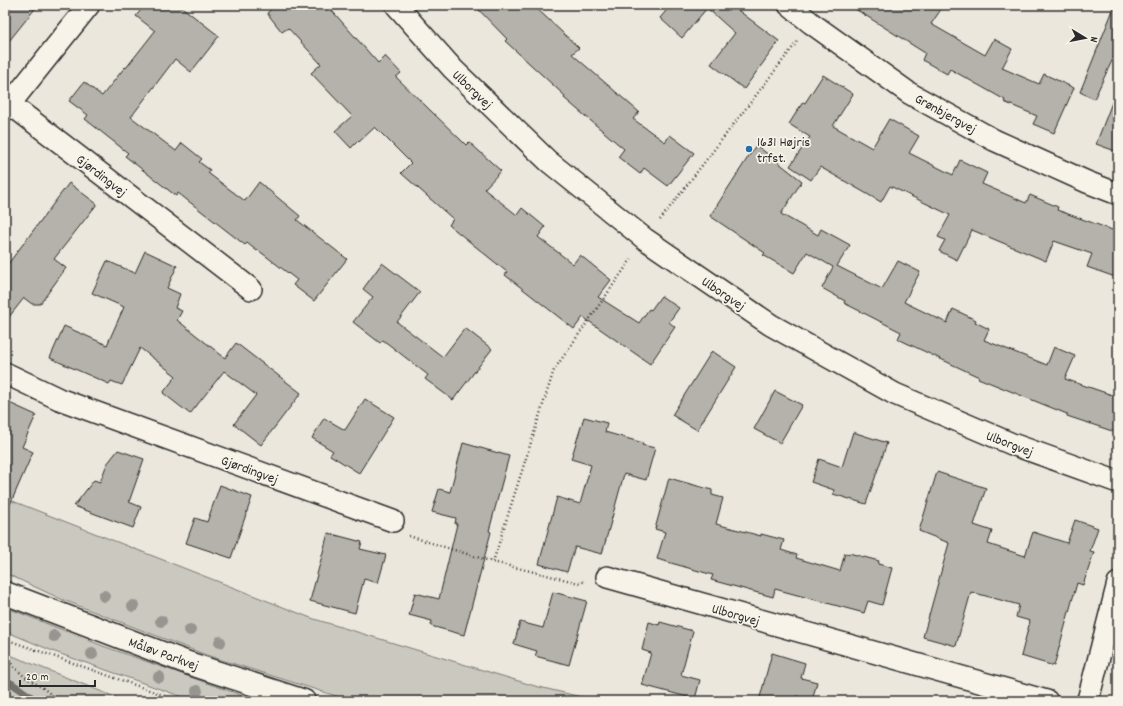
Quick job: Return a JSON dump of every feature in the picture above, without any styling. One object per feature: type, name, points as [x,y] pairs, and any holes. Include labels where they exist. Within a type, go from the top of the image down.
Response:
[{"type":"street","name":"Gjørdingvej","points":[[89,5],[8,107],[251,289]]},
{"type":"street","name":"Ulborgvej","points":[[396,5],[453,69],[548,161],[645,240],[771,325],[895,394],[1012,444],[1118,482]]},
{"type":"street","name":"Grønbjergvej","points":[[789,5],[810,23],[909,93],[994,140],[1087,182],[1118,194]]},
{"type":"street","name":"Gjørdingvej","points":[[5,373],[59,399],[393,521]]},
{"type":"street","name":"Ulborgvej","points":[[608,577],[1047,701]]},
{"type":"street","points":[[1086,701],[1088,700],[1118,582]]},
{"type":"street","name":"Måløv Parkvej","points":[[5,589],[15,596],[188,663],[304,701]]},
{"type":"path","points":[[494,562],[554,370],[645,240],[810,23]]},
{"type":"path","points":[[393,521],[411,538],[494,562],[579,583],[608,577]]},
{"type":"path","points":[[5,639],[180,701]]},
{"type":"path","points":[[5,649],[8,640]]},
{"type":"path","points":[[5,653],[13,666],[24,677],[43,688],[59,701]]},
{"type":"shaded area","points":[[5,498],[311,618],[535,686],[598,701],[352,701],[206,655],[61,599],[5,573]]},
{"type":"shaded area","points":[[5,607],[103,646],[258,701],[194,701],[55,652],[5,631]]},
{"type":"shaded area","points":[[5,653],[125,701],[5,701]]},
{"type":"building","points":[[5,5],[38,5],[5,46]]},
{"type":"building","points":[[145,5],[179,5],[219,36],[191,72],[175,59],[131,117],[176,151],[182,143],[202,159],[199,162],[210,170],[208,173],[245,201],[259,182],[300,216],[297,220],[347,259],[314,301],[293,285],[297,280],[258,250],[257,251],[247,243],[245,245],[178,193],[176,196],[125,156],[128,153],[85,119],[88,115],[69,101],[84,82],[102,96],[125,67],[126,68],[155,31],[136,16]]},
{"type":"building","points":[[277,5],[327,5],[378,63],[385,56],[401,73],[396,77],[466,145],[469,142],[501,171],[484,189],[517,215],[522,208],[545,227],[538,237],[573,264],[580,255],[611,280],[598,297],[639,323],[661,296],[679,308],[669,322],[675,327],[650,364],[583,317],[574,329],[505,275],[507,272],[449,225],[453,219],[401,173],[411,163],[375,127],[351,148],[335,131],[352,116],[311,73],[321,64],[288,28],[282,32],[267,13]]},
{"type":"building","points":[[474,5],[533,5],[579,48],[572,54],[639,112],[633,119],[665,142],[670,135],[694,153],[668,186],[644,168],[640,174],[618,157],[624,149],[564,98],[565,96],[505,41],[507,39]]},
{"type":"building","points":[[671,5],[731,5],[779,41],[744,89],[711,64],[735,33],[707,8],[682,38],[660,18]]},
{"type":"building","points":[[849,5],[944,5],[931,24],[985,55],[994,39],[1012,49],[1002,68],[1039,84],[1044,74],[1074,88],[1054,133],[1033,124],[1037,116],[1004,102],[1005,100],[950,69],[947,74],[922,60],[925,53]]},
{"type":"building","points":[[1115,5],[1118,5],[1118,48],[1094,99],[1080,92]]},
{"type":"building","points":[[823,75],[853,94],[833,126],[872,148],[889,119],[919,136],[909,153],[953,175],[960,160],[987,173],[982,184],[1026,203],[1030,195],[1058,207],[1057,210],[1118,232],[1118,278],[1087,267],[1092,254],[1054,241],[1046,261],[972,230],[957,260],[939,251],[945,240],[938,237],[950,215],[890,186],[881,202],[820,167],[811,180],[790,166],[810,137],[789,124]]},
{"type":"building","points":[[1116,92],[1118,92],[1118,152],[1096,144]]},
{"type":"building","points":[[756,145],[802,181],[781,214],[818,235],[821,229],[850,245],[837,266],[882,289],[898,261],[920,272],[904,302],[947,323],[953,309],[976,320],[975,322],[989,329],[984,340],[1047,365],[1054,347],[1075,356],[1065,379],[1118,397],[1118,433],[1067,416],[1067,414],[978,378],[979,377],[898,339],[901,332],[844,303],[845,301],[822,288],[833,267],[807,252],[794,273],[763,255],[765,253],[710,216]]},
{"type":"building","points":[[69,183],[97,204],[54,259],[66,268],[40,304],[32,304],[24,298],[5,322],[5,268]]},
{"type":"building","points":[[145,251],[177,266],[167,288],[180,294],[175,308],[182,311],[177,320],[225,358],[236,343],[301,393],[261,445],[234,424],[256,395],[224,371],[190,414],[163,393],[176,376],[140,348],[122,385],[111,381],[109,384],[50,358],[64,326],[107,345],[124,307],[92,293],[107,261],[135,273]]},
{"type":"building","points":[[382,263],[420,292],[397,322],[443,357],[465,328],[492,349],[453,400],[425,379],[428,375],[383,340],[380,343],[353,322],[373,297],[363,289]]},
{"type":"building","points":[[712,351],[736,367],[697,430],[672,415]]},
{"type":"building","points":[[775,391],[802,405],[780,443],[754,429]]},
{"type":"building","points":[[365,399],[394,417],[359,473],[330,455],[333,451],[312,438],[324,418],[345,430]]},
{"type":"building","points":[[5,401],[36,415],[22,447],[33,452],[5,516]]},
{"type":"building","points":[[584,417],[607,423],[605,432],[655,448],[646,480],[624,474],[602,554],[575,547],[567,572],[539,564],[557,497],[580,504],[591,465],[571,459]]},
{"type":"building","points":[[853,432],[887,443],[866,504],[833,494],[834,490],[811,482],[819,459],[842,467]]},
{"type":"building","points":[[463,443],[509,456],[464,635],[431,626],[432,621],[409,615],[415,593],[439,599],[457,524],[455,524],[456,518],[432,512],[439,489],[450,492]]},
{"type":"building","points":[[118,450],[144,459],[129,502],[141,507],[133,528],[74,506],[94,480],[100,482],[107,464]]},
{"type":"building","points":[[937,472],[986,488],[974,525],[992,531],[988,544],[1025,556],[1033,532],[1067,543],[1075,520],[1098,528],[1090,551],[1094,552],[1083,585],[1077,583],[1054,666],[1021,656],[1030,621],[1016,617],[1019,605],[971,592],[956,646],[923,637],[949,543],[919,531]]},
{"type":"building","points":[[669,478],[712,490],[712,495],[723,498],[716,524],[761,536],[761,534],[784,540],[781,550],[797,555],[796,558],[840,571],[845,553],[849,553],[879,561],[878,564],[892,568],[882,605],[868,601],[864,613],[775,589],[773,597],[711,580],[713,575],[657,559],[665,532],[655,529]]},
{"type":"building","points":[[220,485],[252,497],[231,558],[186,543],[195,518],[207,522]]},
{"type":"building","points":[[328,533],[362,542],[360,549],[386,555],[378,583],[364,579],[355,613],[310,601]]},
{"type":"building","points":[[553,592],[587,601],[569,665],[535,656],[537,651],[514,644],[520,622],[543,628]]},
{"type":"building","points":[[649,622],[659,625],[660,622],[693,631],[681,675],[700,680],[695,699],[642,685],[651,653],[642,650]]},
{"type":"building","points":[[772,653],[805,663],[801,678],[817,682],[812,701],[796,696],[794,701],[759,701]]},
{"type":"waterway","points":[[5,682],[11,683],[37,701]]},
{"type":"place","name":"1631 Højris trfst.","points":[[749,149]]}]
